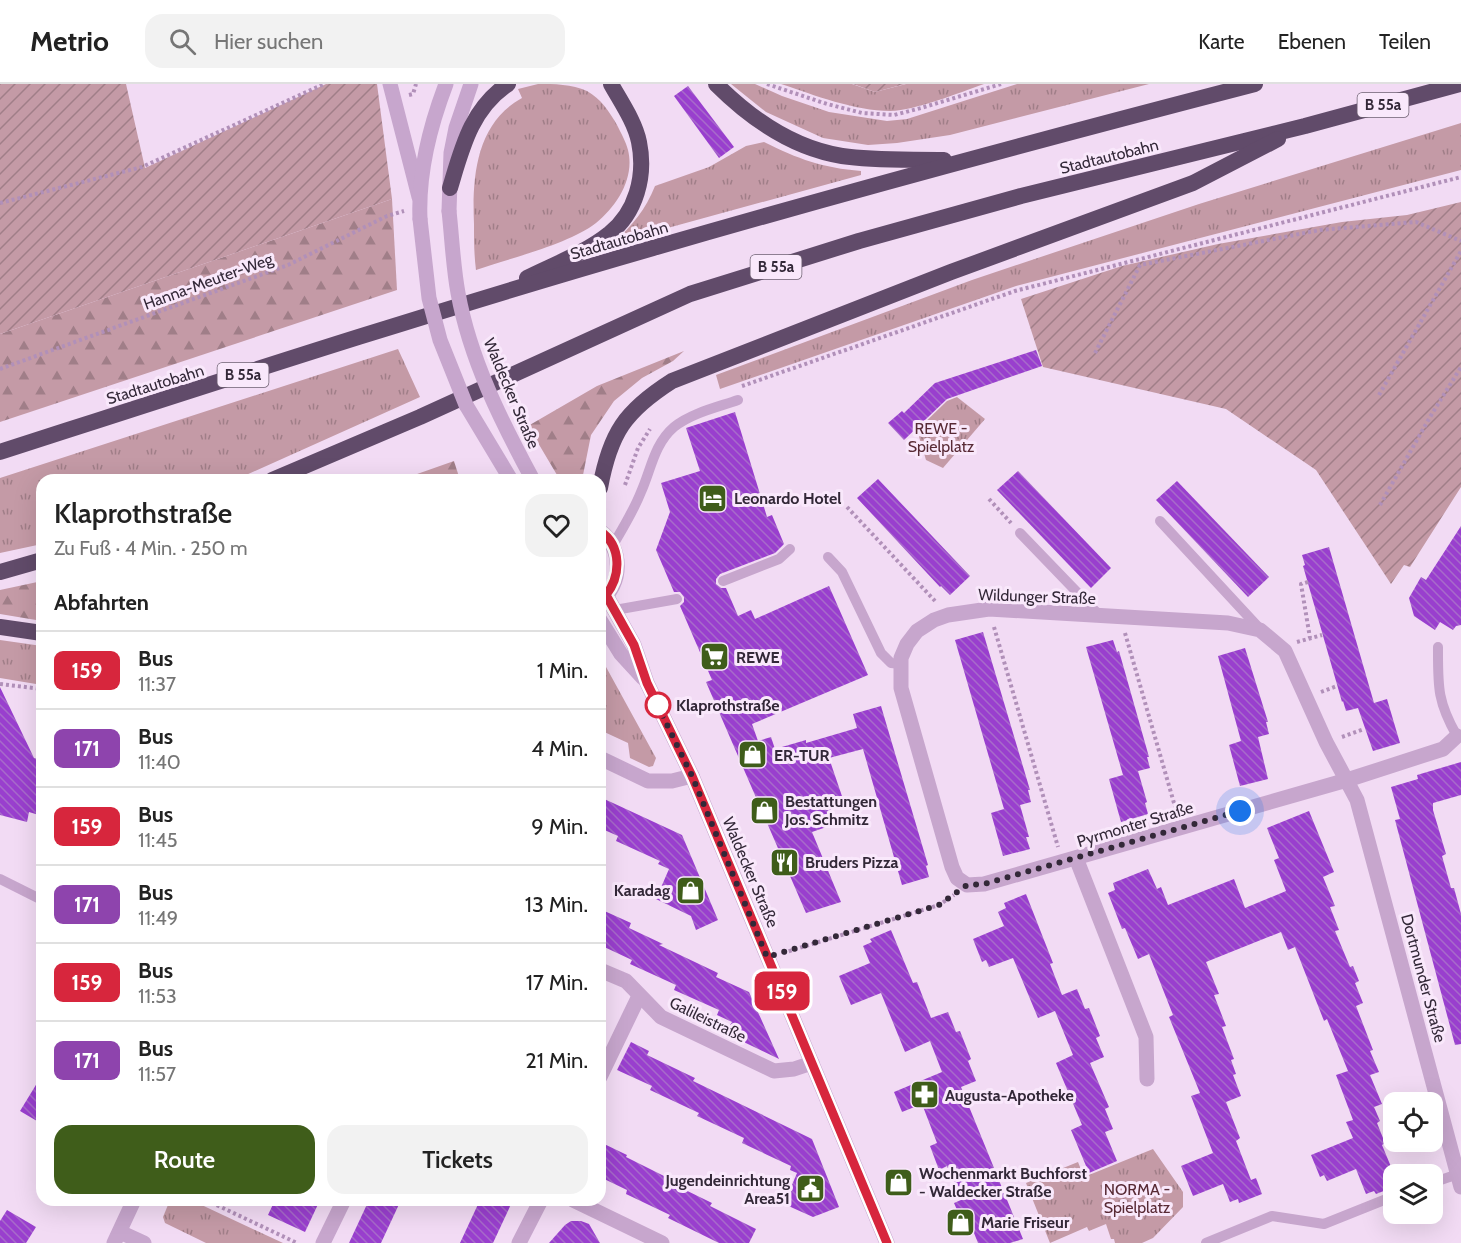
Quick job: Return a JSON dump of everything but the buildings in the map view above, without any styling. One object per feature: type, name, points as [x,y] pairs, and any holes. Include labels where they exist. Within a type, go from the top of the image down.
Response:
[{"type":"highway","points":[[450,188],[470,127],[493,94],[508,84]]},
{"type":"highway","points":[[716,84],[734,102],[767,128],[806,146],[842,156],[960,161]]},
{"type":"highway","name":"Stadtautobahn","points":[[0,452],[486,298],[650,249],[960,161],[1256,84]]},
{"type":"highway","name":"Stadtautobahn","points":[[286,474],[461,398],[690,294],[859,241],[1011,199],[1305,126],[1460,84]]},
{"type":"highway","points":[[486,298],[593,244],[609,234],[628,214],[635,200],[641,171],[639,142],[624,106],[609,86]]},
{"type":"highway","points":[[602,474],[613,438],[626,417],[647,397],[672,381],[940,276],[1193,183],[1305,126]]},
{"type":"highway","points":[[0,572],[36,562]]},
{"type":"highway","points":[[0,627],[36,632]]},
{"type":"street","points":[[390,84],[419,208],[429,298],[440,340],[466,405],[507,474]]},
{"type":"street","points":[[419,208],[425,157],[446,84]]},
{"type":"street","name":"Waldecker Straße","points":[[471,84],[450,153],[450,211],[458,293],[466,329],[491,397],[530,474]]},
{"type":"street","points":[[606,537],[613,545],[617,559],[617,573],[613,587],[606,595]]},
{"type":"street","name":"Waldecker Straße","points":[[606,601],[615,610],[634,645],[647,683],[692,776],[887,1243]]},
{"type":"street","name":"Wildunger Straße","points":[[967,885],[957,878],[952,867],[901,688],[901,658],[907,644],[917,631],[934,620],[948,615],[988,609],[1228,623],[1260,630],[1285,651],[1326,742],[1347,780]]},
{"type":"street","name":"Waldecker Straße","points":[[606,630],[621,654],[647,683]]},
{"type":"street","name":"Pyrmonter Straße","points":[[1147,1079],[1146,1037],[1069,860],[1347,780],[1443,748],[1456,736]]},
{"type":"street","points":[[606,761],[648,782],[672,781],[692,776]]},
{"type":"street","name":"Dortmunder Straße","points":[[1347,780],[1357,800],[1459,1180]]},
{"type":"street","points":[[967,885],[984,884],[1069,860]]},
{"type":"street","name":"Galileistraße","points":[[606,973],[626,981],[661,1017],[774,1071],[794,1069],[812,1063]]},
{"type":"street","points":[[606,1065],[639,996]]},
{"type":"street","points":[[131,1206],[117,1237],[144,1243]]},
{"type":"street","points":[[323,1243],[341,1206]]},
{"type":"street","points":[[519,1243],[538,1206]]},
{"type":"street","points":[[585,1206],[662,1243]]},
{"type":"lane","points":[[613,545],[642,491],[656,452],[674,427],[694,416],[738,400]]},
{"type":"lane","points":[[1160,521],[1260,630]]},
{"type":"lane","points":[[1020,533],[1099,615]]},
{"type":"lane","points":[[723,581],[779,559],[790,549]]},
{"type":"lane","points":[[828,557],[842,572],[881,653],[891,663],[901,664]]},
{"type":"lane","points":[[615,610],[677,599]]},
{"type":"lane","points":[[1438,647],[1438,681],[1442,708],[1456,736]]},
{"type":"lane","points":[[0,879],[36,897]]},
{"type":"lane","points":[[1443,1182],[1459,1180]]},
{"type":"lane","points":[[1206,1243],[1272,1216],[1324,1224],[1383,1200]]},
{"type":"path","points":[[0,203],[142,167],[324,84]]},
{"type":"path","points":[[413,94],[416,84]]},
{"type":"path","points":[[767,84],[862,114],[894,115],[1001,84]]},
{"type":"path","points":[[739,387],[1015,291],[1461,177]]},
{"type":"path","name":"Hanna-Meuter-Weg","points":[[0,369],[288,265],[387,216],[419,208]]},
{"type":"path","points":[[1095,353],[1140,265],[1320,230],[1416,222],[1461,241]]},
{"type":"path","points":[[1379,395],[1461,251]]},
{"type":"path","points":[[1380,505],[1461,368]]},
{"type":"path","points":[[625,486],[638,448],[651,427]]},
{"type":"path","points":[[989,499],[1020,533]]},
{"type":"path","points":[[847,507],[948,615]]},
{"type":"path","points":[[1308,582],[1301,584],[1310,638]]},
{"type":"path","points":[[988,609],[1069,860]]},
{"type":"path","points":[[1120,616],[1181,828]]},
{"type":"path","points":[[0,684],[36,688]]},
{"type":"path","points":[[767,957],[939,905],[967,885]]},
{"type":"path","points":[[219,1206],[297,1243]]},
{"type":"green space","points":[[0,84],[126,84],[145,168],[326,84],[377,84],[392,199],[0,334]]},
{"type":"green space","points":[[538,84],[557,84],[587,91],[608,110],[627,147],[629,171],[623,191],[604,216],[585,231],[555,244],[476,270],[474,188],[480,153],[486,136],[495,122],[522,98],[518,89]]},
{"type":"green space","points":[[731,84],[755,84],[829,112],[887,121],[907,119],[1017,84],[1149,84],[950,135],[868,145],[823,138],[766,112]]},
{"type":"green space","points":[[781,84],[852,84],[875,92],[906,84],[984,84],[925,104],[890,111],[849,105]]},
{"type":"green space","points":[[853,84],[905,84],[875,92]]},
{"type":"green space","points":[[1461,123],[1461,170],[1016,286],[720,389],[716,375],[972,280],[1199,204]]},
{"type":"green space","points":[[764,142],[811,162],[861,171],[861,175],[613,243],[638,217],[655,186],[709,167],[746,146]]},
{"type":"green space","points":[[392,199],[397,290],[0,422],[0,334]]},
{"type":"green space","points":[[1461,202],[1461,487],[1410,567],[1404,565],[1391,584],[1316,470],[1226,409],[1043,367],[1021,299],[1122,266],[1218,244],[1342,222],[1407,215]]},
{"type":"green space","points":[[398,349],[420,397],[248,474],[36,474],[36,545],[0,553],[0,478]]},
{"type":"green space","points":[[684,351],[673,361],[642,378],[614,401],[591,435],[583,474],[556,474],[528,426],[597,386]]},
{"type":"green space","name":"REWE - Spielplatz","points":[[957,397],[985,419],[943,468],[926,460],[917,430],[947,401]]},
{"type":"green space","points":[[454,461],[458,474],[417,474]]},
{"type":"green space","points":[[36,582],[36,620],[0,614],[0,590]]},
{"type":"green space","points":[[0,640],[36,645],[36,684],[0,678]]},
{"type":"green space","points":[[606,667],[656,758],[653,766],[649,767],[630,758],[628,743],[606,733]]},
{"type":"green space","name":"NORMA - Spielplatz","points":[[1153,1149],[1183,1192],[1183,1207],[1153,1238],[1142,1243],[1115,1243],[1114,1239],[1111,1239],[1106,1224],[1089,1231],[1087,1227],[1050,1243],[1026,1183],[1078,1162],[1084,1177]]},
{"type":"green space","points":[[168,1206],[204,1206],[283,1243],[206,1243],[165,1223],[163,1217]]},
{"type":"bus line","name":"159","points":[[606,536],[613,545],[617,559],[617,573],[613,587],[606,595]]},
{"type":"bus line","name":"159","points":[[606,595],[634,645],[647,683],[692,776],[887,1243]]},
{"type":"place","name":"Leonardo Hotel","points":[[713,498]]},
{"type":"place","name":"REWE","points":[[715,657]]},
{"type":"place","name":"Klaprothstraße","points":[[658,705]]},
{"type":"place","name":"ER-TUR","points":[[753,755]]},
{"type":"place","name":"Bestattungen Jos. Schmitz","points":[[764,810]]},
{"type":"place","name":"Bruders Pizza","points":[[784,862]]},
{"type":"place","name":"Karadag","points":[[691,890]]},
{"type":"place","name":"Augusta-Apotheke","points":[[924,1095]]},
{"type":"place","name":"Wochenmarkt Buchforst - Waldecker Straße","points":[[898,1182]]},
{"type":"place","name":"Jugendeinrichtung Area51","points":[[811,1189]]},
{"type":"place","name":"Marie Friseur","points":[[960,1222]]},
{"type":"route","points":[[658,705],[653,696],[692,776],[767,957],[939,905],[967,885],[984,884],[1240,811]]}]
